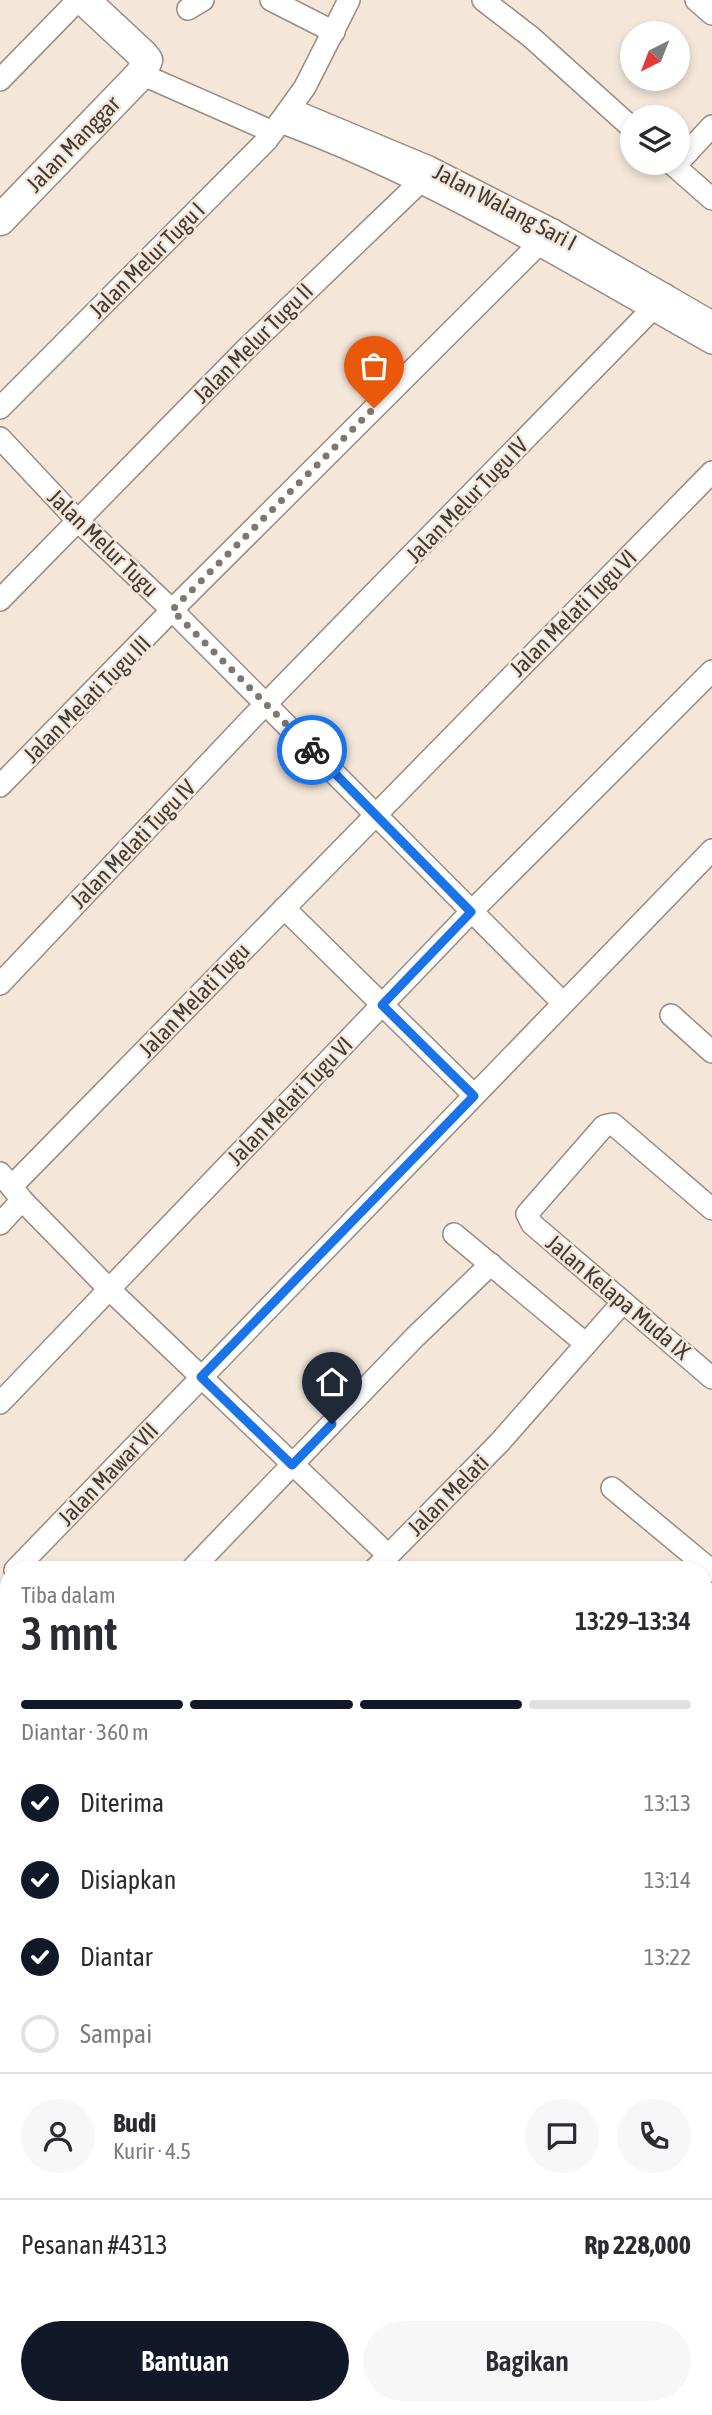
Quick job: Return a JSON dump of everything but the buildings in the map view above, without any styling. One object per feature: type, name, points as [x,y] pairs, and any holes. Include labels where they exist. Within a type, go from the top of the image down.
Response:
[{"type":"street","points":[[0,80],[78,0]]},
{"type":"street","points":[[84,0],[143,55],[147,60],[143,70]]},
{"type":"street","points":[[271,0],[334,32]]},
{"type":"street","name":"Jalan Melur Tugu I","points":[[0,408],[281,121],[305,87],[349,0]]},
{"type":"street","points":[[483,0],[531,37],[620,117]]},
{"type":"street","points":[[696,0],[712,14]]},
{"type":"street","name":"Jalan Walang Sari I","points":[[143,70],[423,176],[545,237],[659,302],[712,322]]},
{"type":"street","name":"Jalan Manggar","points":[[0,220],[143,70]]},
{"type":"street","points":[[690,147],[712,126]]},
{"type":"street","points":[[685,175],[712,199]]},
{"type":"street","name":"Jalan Melur Tugu II","points":[[0,600],[245,350],[423,176]]},
{"type":"street","name":"Jalan Melati Tugu III","points":[[0,786],[545,237]]},
{"type":"street","points":[[659,302],[712,343]]},
{"type":"street","name":"Jalan Melur Tugu IV","points":[[267,705],[659,302]]},
{"type":"street","name":"Jalan Melur Tugu","points":[[0,438],[77,520],[172,610],[563,1003]]},
{"type":"street","name":"Jalan Melati Tugu VI","points":[[375,814],[712,472]]},
{"type":"street","name":"Jalan Melati Tugu VI","points":[[0,1403],[471,912],[712,671]]},
{"type":"street","name":"Jalan Melati Tugu IV","points":[[0,984],[267,705]]},
{"type":"street","name":"Jalan Melati Tugu","points":[[0,1224],[11,1186],[375,814]]},
{"type":"street","name":"Jalan Mawar VII","points":[[24,1561],[712,850]]},
{"type":"street","points":[[284,908],[474,1096]]},
{"type":"street","points":[[671,1015],[712,1052]]},
{"type":"street","name":"Jalan Kelapa Muda IX","points":[[712,1209],[612,1124],[604,1126],[527,1214],[532,1224],[712,1378]]},
{"type":"street","name":"Jalan Melati","points":[[11,1186],[109,1289],[292,1465],[380,1561]]},
{"type":"street","points":[[454,1234],[586,1344]]},
{"type":"street","points":[[200,1561],[415,1337],[491,1264]]},
{"type":"street","name":"Jalan Melati","points":[[382,1561],[500,1442],[623,1302]]},
{"type":"street","points":[[612,1488],[700,1561]]},
{"type":"way so far","points":[[312,750],[172,610],[374,408]]},
{"type":"route","points":[[312,750],[471,912],[382,1005],[474,1096],[201,1377],[292,1465],[332,1424]]}]
